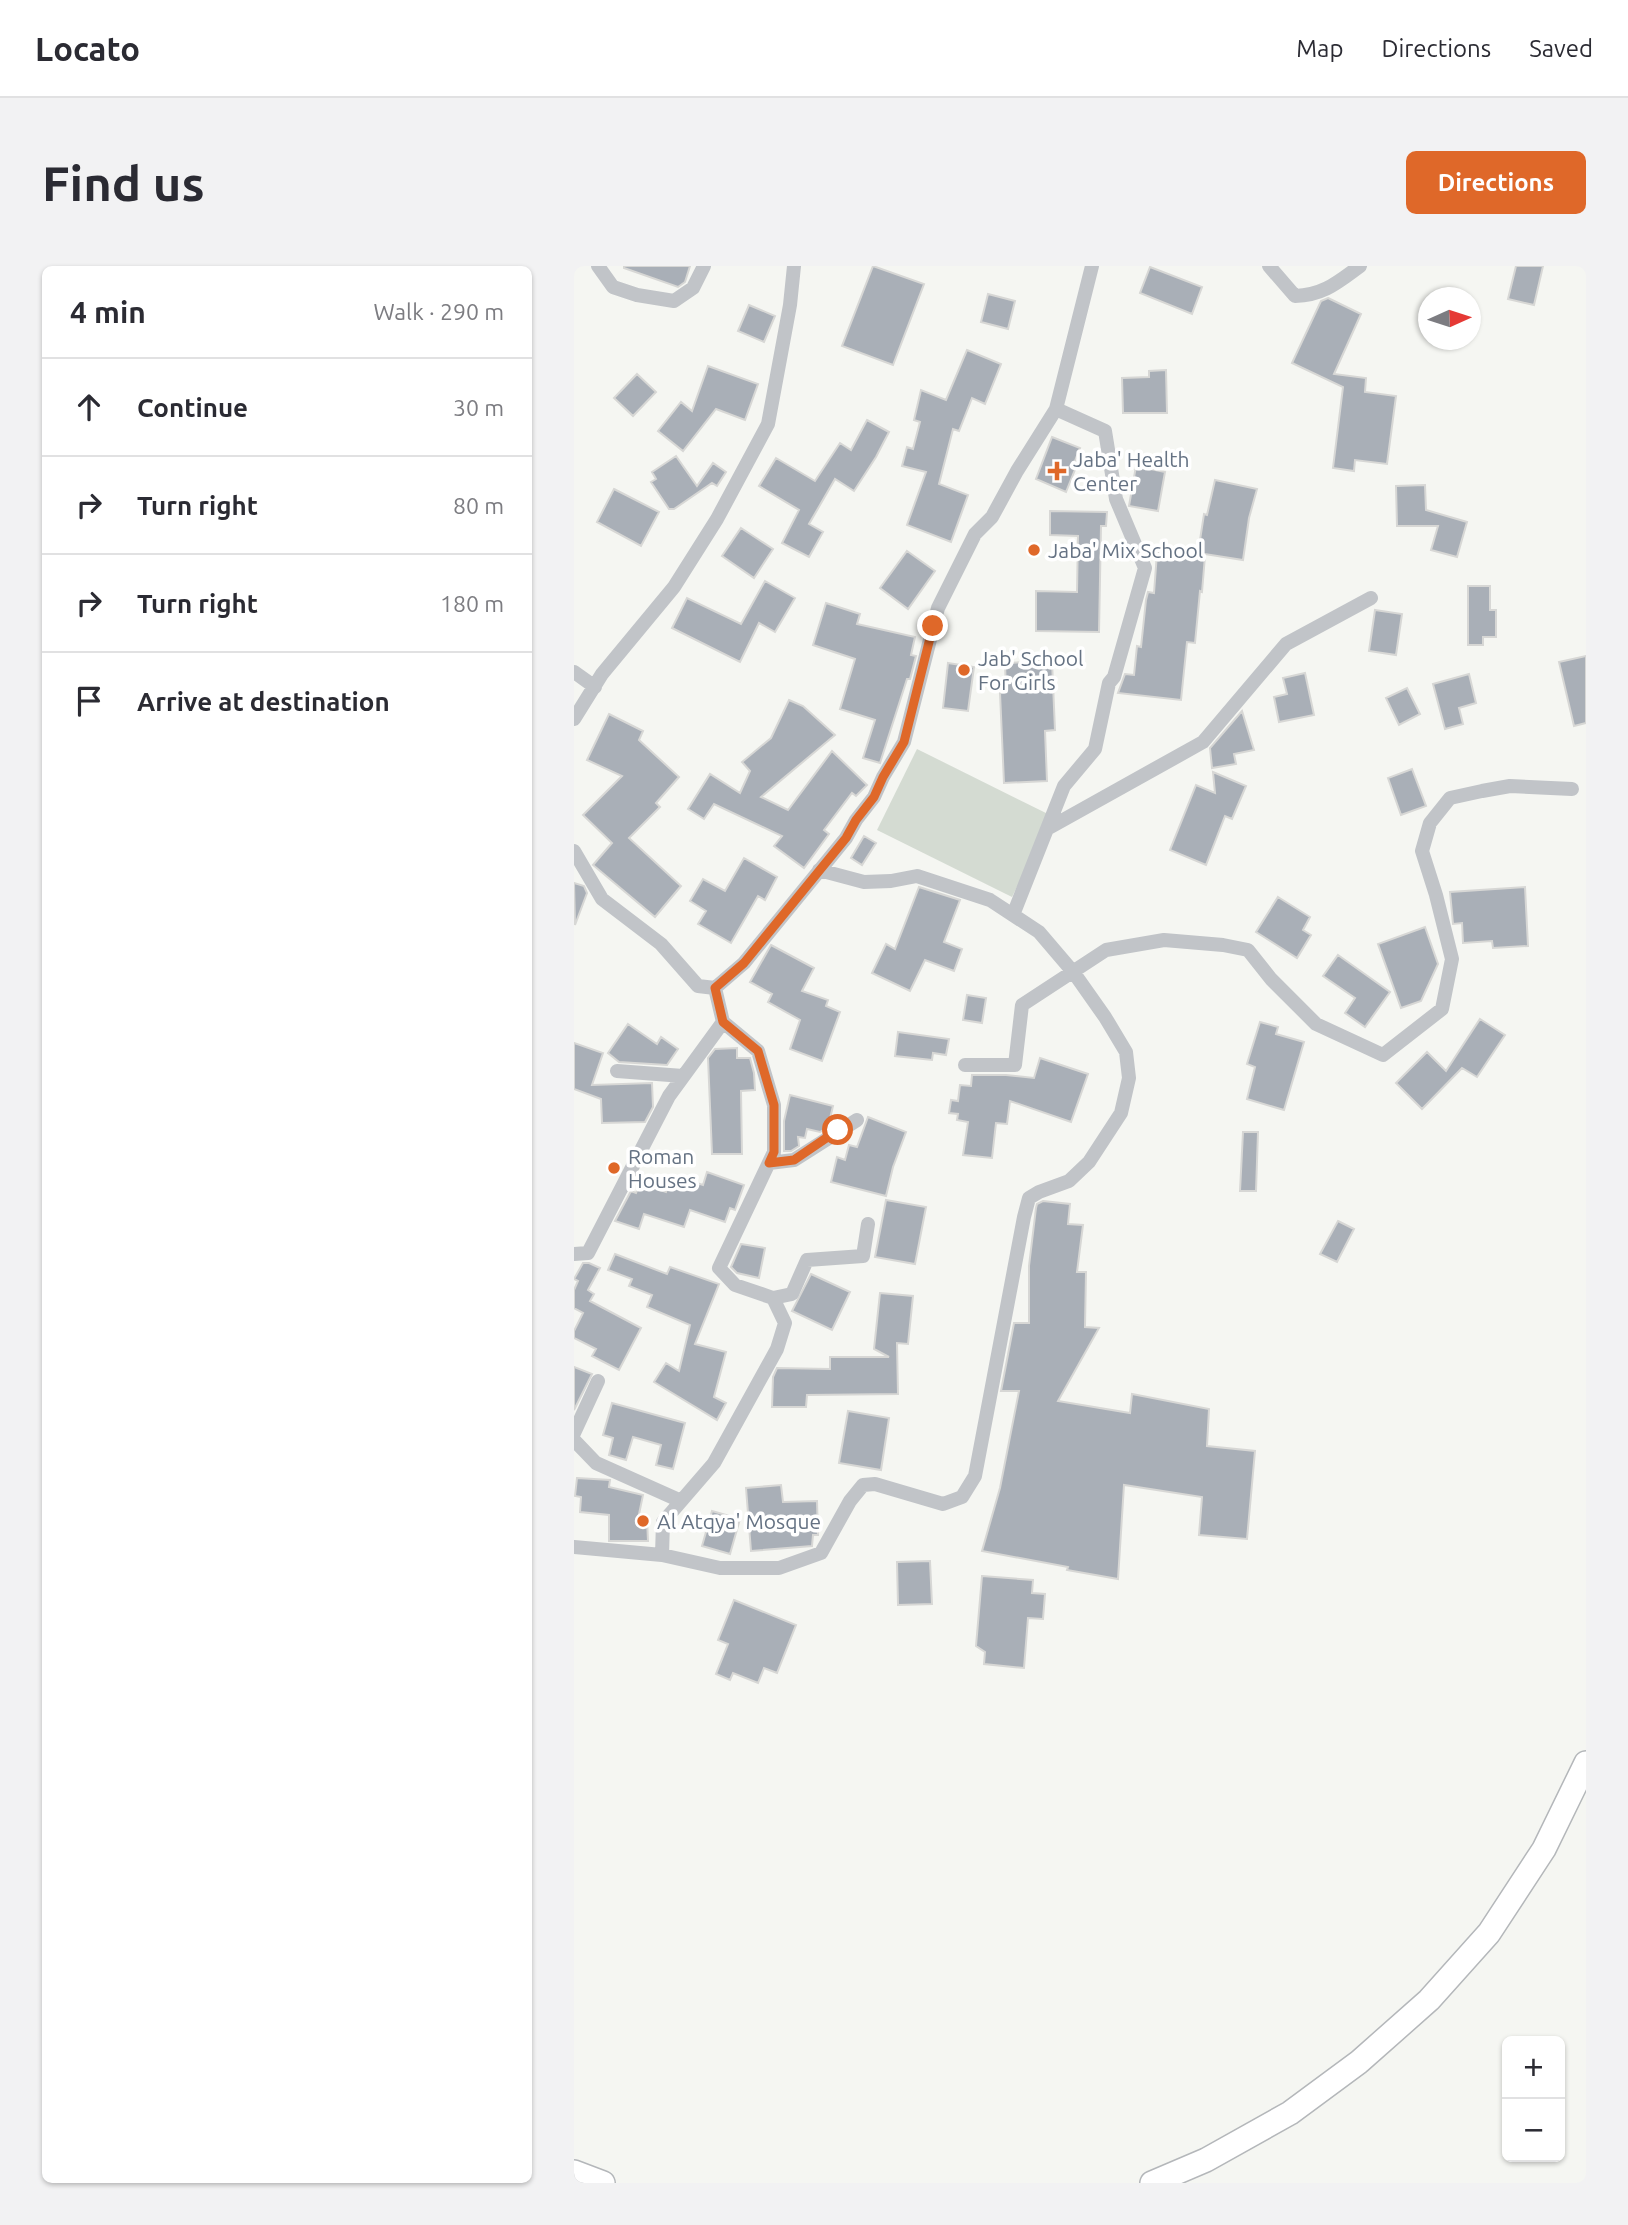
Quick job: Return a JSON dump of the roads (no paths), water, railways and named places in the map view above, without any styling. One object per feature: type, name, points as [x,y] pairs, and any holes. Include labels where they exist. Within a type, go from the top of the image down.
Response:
[{"type":"highway","points":[[1152,2183],[1206,2160],[1290,2113],[1359,2062],[1429,2000],[1489,1933],[1544,1849],[1586,1763]]},
{"type":"highway","points":[[574,2172],[603,2183]]},
{"type":"street","points":[[597,266],[613,288],[674,301],[693,288],[705,266]]},
{"type":"street","points":[[574,719],[625,643],[674,587],[717,519],[768,424],[790,305],[794,266]]},
{"type":"street","points":[[574,850],[602,899],[661,944],[698,986],[715,988],[744,963],[846,838],[874,797],[904,742],[938,608],[975,534],[992,517],[1056,409],[1092,266]]},
{"type":"street","points":[[1269,266],[1295,296],[1312,295],[1336,284],[1360,266]]},
{"type":"street","points":[[1013,915],[1064,786],[1095,749],[1109,683],[1114,677],[1145,568],[1116,499],[1105,431],[1056,409]]},
{"type":"street","points":[[1047,829],[1203,742],[1286,644],[1371,598]]},
{"type":"street","points":[[574,672],[594,687]]},
{"type":"street","points":[[965,1065],[1015,1065],[1022,1005],[1107,950],[1164,940],[1248,950],[1271,979],[1316,1024],[1383,1055],[1442,1009],[1452,960],[1422,851],[1430,823],[1450,798],[1482,790],[1510,786],[1572,789]]},
{"type":"street","points":[[574,1547],[662,1555],[720,1568],[779,1568],[821,1553],[850,1501],[863,1485],[875,1484],[943,1504],[962,1497],[975,1476],[1029,1198],[1069,1181],[1089,1162],[1121,1113],[1129,1078],[1126,1052],[1074,973],[1039,932],[990,900],[917,876],[891,881],[864,881],[820,870]]},
{"type":"street","points":[[715,988],[723,1022],[758,1051],[774,1105],[774,1152],[719,1268],[735,1285],[773,1298],[792,1294],[807,1261],[863,1256],[867,1224]]},
{"type":"street","points":[[574,1254],[589,1253],[669,1096],[723,1022]]},
{"type":"street","points":[[617,1071],[682,1076]]},
{"type":"street","points":[[769,1163],[794,1160],[857,1119]]},
{"type":"street","points":[[662,1555],[663,1522],[714,1463],[777,1349],[785,1322],[773,1298]]},
{"type":"street","points":[[574,1433],[598,1381]]},
{"type":"street","points":[[574,1440],[596,1463],[681,1501]]},
{"type":"place","name":"Jaba' Health Center","points":[[1057,471]]},
{"type":"place","name":"Jaba' Mix School","points":[[1034,550]]},
{"type":"place","name":"Jab' School For Girls","points":[[964,670]]},
{"type":"place","name":"Roman Houses","points":[[614,1168]]},
{"type":"place","name":"Al Atqya' Mosque","points":[[643,1521]]}]
